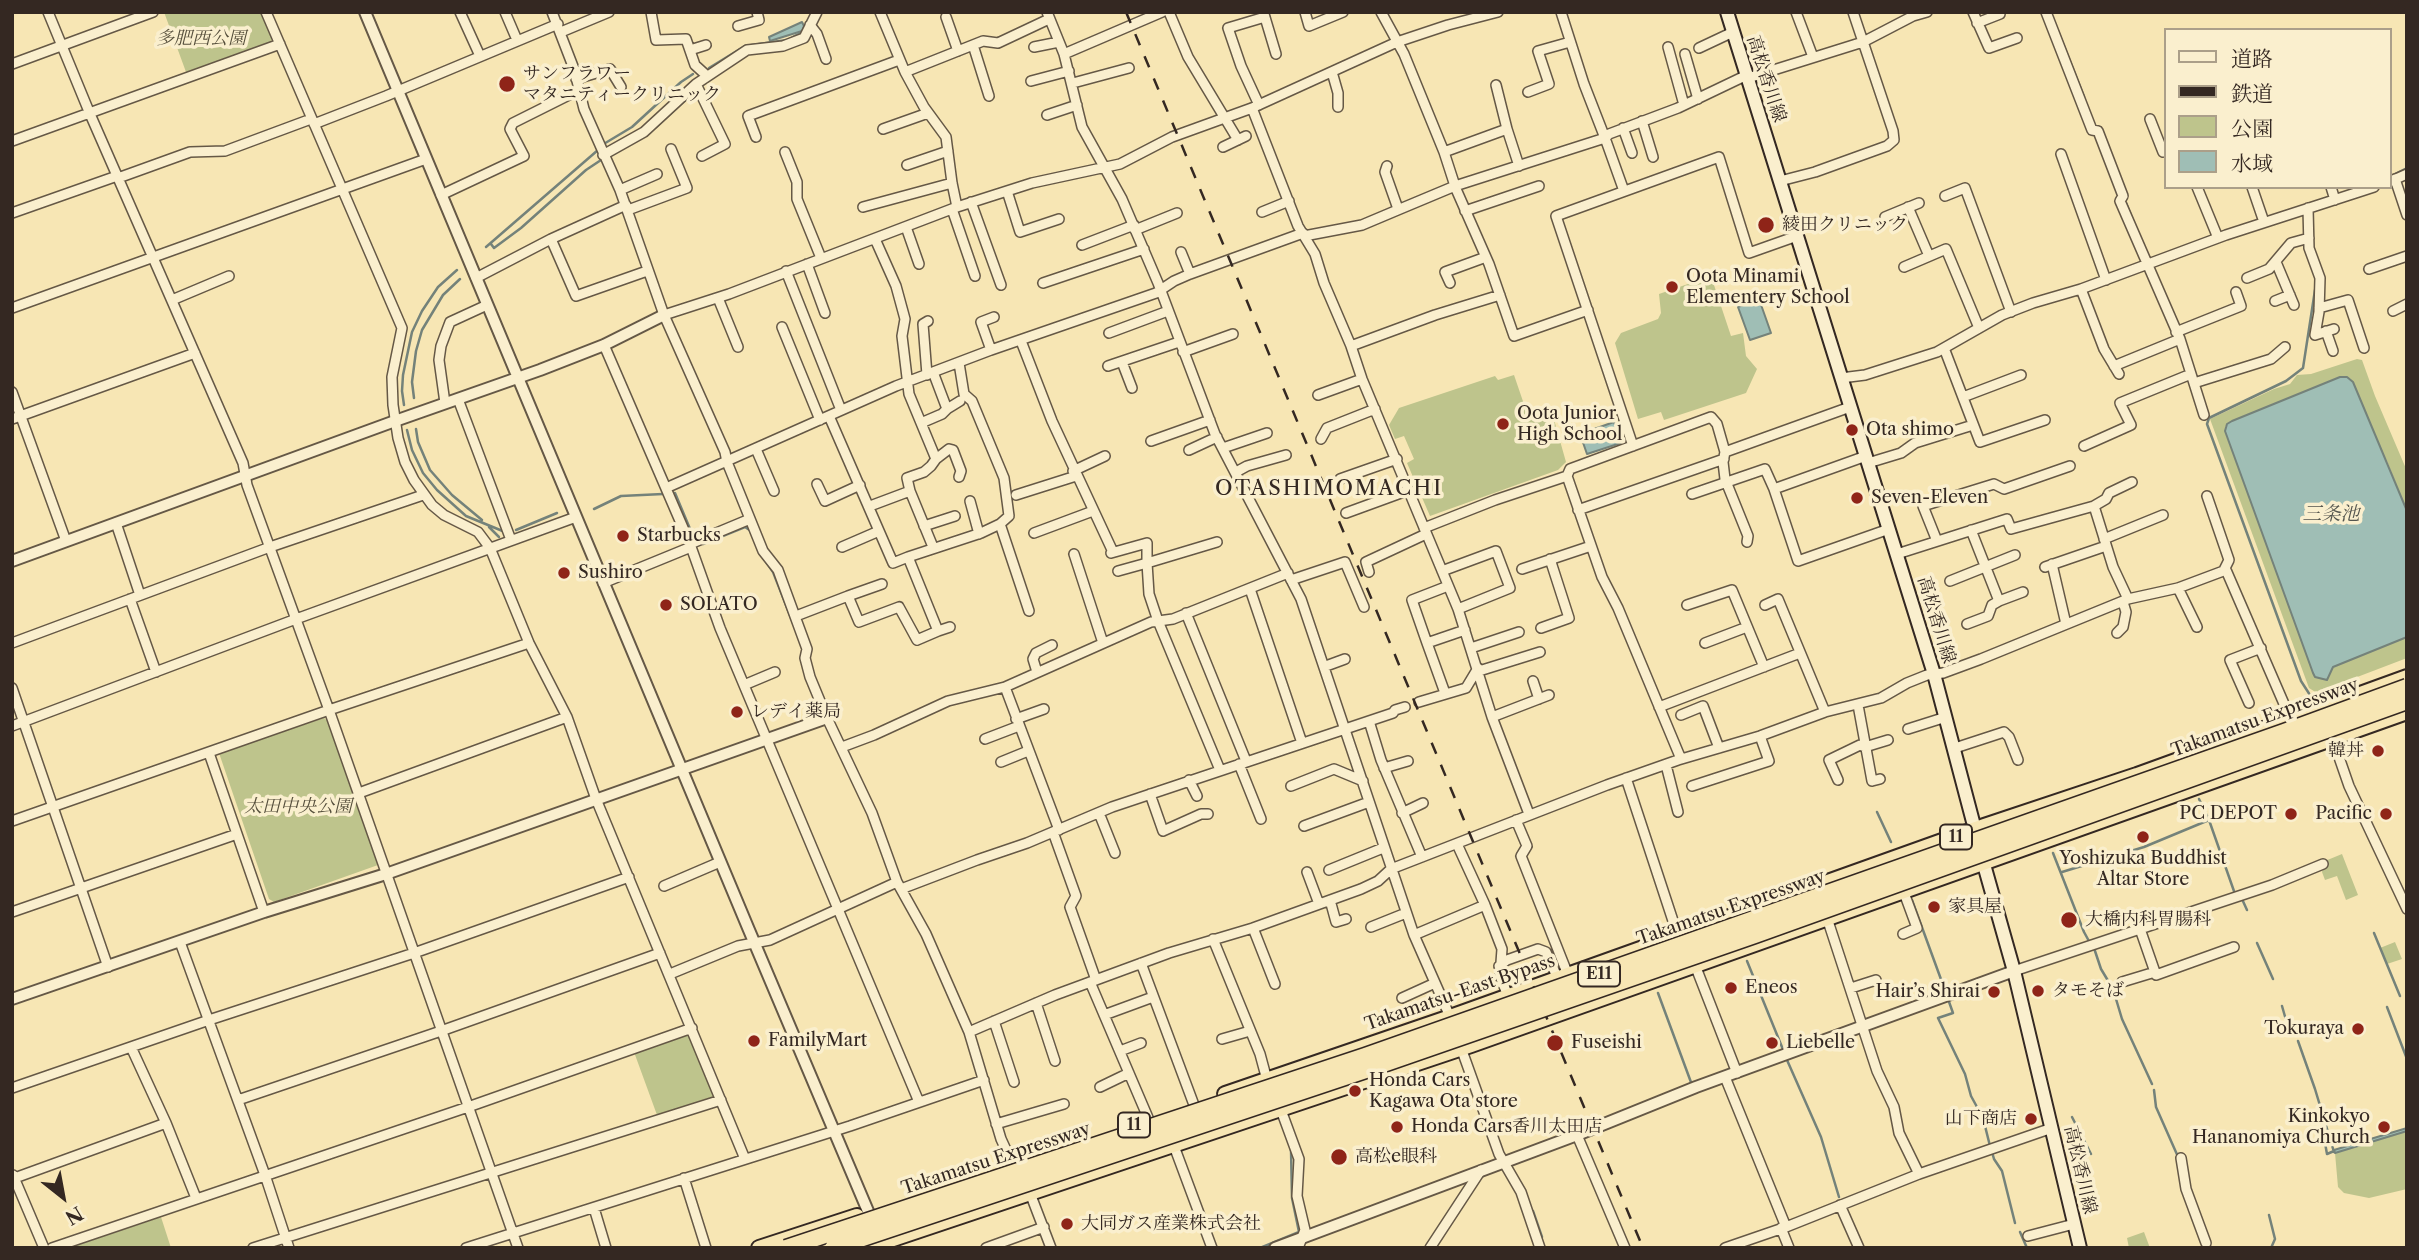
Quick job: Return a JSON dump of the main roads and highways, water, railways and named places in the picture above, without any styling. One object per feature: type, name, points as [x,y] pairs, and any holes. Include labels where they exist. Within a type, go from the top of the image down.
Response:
[{"type":"highway","name":"Takamatsu-East Bypass","points":[[759,1248],[1194,1105],[1450,1017],[2406,680]]},
{"type":"highway","name":"Takamatsu Expressway","points":[[786,1248],[1378,1052],[2245,746],[2406,680]]},
{"type":"highway","name":"Takamatsu Expressway","points":[[832,1248],[1421,1052],[2407,701]]},
{"type":"highway","name":"11","points":[[866,1248],[883,1245],[1461,1048],[2407,712]]},
{"type":"main road","name":"高松香川線","points":[[1727,12],[1934,674],[2014,971],[2080,1248]]},
{"type":"water","points":[[802,22],[802,31],[770,41],[769,37]]},
{"type":"water","points":[[1759,299],[1771,333],[1750,340],[1738,307]]},
{"type":"water","name":"三条池","points":[[2340,377],[2347,377],[2353,382],[2407,511],[2407,637],[2333,667],[2327,680],[2315,677],[2313,673],[2225,431],[2227,424],[2232,421]]},
{"type":"water","points":[[1614,422],[1621,443],[1587,454],[1580,434]]},
{"type":"water","points":[[2407,1128],[2407,1131],[2335,1153],[2334,1150]]},
{"type":"waterway","points":[[709,68],[745,46],[787,40],[804,31]]},
{"type":"waterway","points":[[2058,31],[2084,97]]},
{"type":"waterway","points":[[602,145],[632,127],[693,74]]},
{"type":"waterway","points":[[656,127],[695,91]]},
{"type":"waterway","points":[[486,247],[598,150]]},
{"type":"waterway","points":[[491,244],[494,248],[521,228],[601,160]]},
{"type":"waterway","points":[[2391,176],[2407,168]]},
{"type":"waterway","points":[[2126,203],[2134,223]]},
{"type":"waterway","points":[[404,405],[403,375],[412,332],[438,287],[457,270]]},
{"type":"waterway","points":[[414,398],[412,382],[422,330],[443,295],[460,279]]},
{"type":"waterway","points":[[2310,695],[2301,681],[2207,424],[2209,418],[2286,381],[2303,368],[2315,290]]},
{"type":"waterway","points":[[416,429],[418,442],[430,470],[452,495],[482,520]]},
{"type":"waterway","points":[[407,430],[412,450],[423,473],[437,490],[466,516],[505,532]]},
{"type":"waterway","points":[[672,493],[675,493],[693,536]]},
{"type":"waterway","points":[[594,509],[621,496],[663,494]]},
{"type":"waterway","points":[[516,530],[557,513]]},
{"type":"waterway","points":[[489,527],[499,537]]},
{"type":"waterway","points":[[703,544],[745,527],[751,531]]},
{"type":"waterway","points":[[758,550],[773,572],[793,623]]},
{"type":"waterway","points":[[2199,799],[2235,894]]},
{"type":"waterway","points":[[1877,812],[1891,842]]},
{"type":"waterway","points":[[2062,872],[2144,847],[2209,820]]},
{"type":"waterway","points":[[2053,853],[2090,943]]},
{"type":"waterway","points":[[2242,899],[2247,910]]},
{"type":"waterway","points":[[1912,900],[1946,993]]},
{"type":"waterway","points":[[2374,933],[2400,996]]},
{"type":"waterway","points":[[2257,943],[2273,979]]},
{"type":"waterway","points":[[2094,948],[2152,1084]]},
{"type":"waterway","points":[[1747,961],[1784,1052]]},
{"type":"waterway","points":[[1658,993],[1692,1085]]},
{"type":"waterway","points":[[1948,999],[1953,1013],[1938,1018],[1983,1118],[1990,1146]]},
{"type":"waterway","points":[[2282,1006],[2295,1035]]},
{"type":"waterway","points":[[2387,1007],[2407,1059]]},
{"type":"waterway","points":[[2298,1041],[2334,1152]]},
{"type":"waterway","points":[[1787,1060],[1821,1137],[1839,1197]]},
{"type":"waterway","points":[[2154,1090],[2156,1107],[2179,1159]]},
{"type":"waterway","points":[[2319,1110],[2327,1154],[2334,1151]]},
{"type":"waterway","points":[[2072,1117],[2091,1154]]},
{"type":"waterway","points":[[1260,1248],[1299,1232],[1292,1198],[1291,1150]]},
{"type":"waterway","points":[[1992,1152],[2002,1171],[2015,1223]]},
{"type":"waterway","points":[[1533,1211],[1542,1237]]},
{"type":"waterway","points":[[2269,1215],[2275,1239],[2271,1248]]},
{"type":"waterway","points":[[2020,1232],[2027,1248]]},
{"type":"railway","points":[[1126,12],[1643,1248]]},
{"type":"place","name":"サンフラワー マタニティークリニック","points":[[507,84]]},
{"type":"place","name":"綾田クリニック","points":[[1766,225]]},
{"type":"place","name":"Oota Minami Elementery School","points":[[1672,287]]},
{"type":"place","name":"Oota Junior High School","points":[[1503,424]]},
{"type":"place","name":"Ota shimo","points":[[1852,430]]},
{"type":"place","name":"Seven-Eleven","points":[[1857,498]]},
{"type":"place","name":"Starbucks","points":[[623,536]]},
{"type":"place","name":"Sushiro","points":[[564,573]]},
{"type":"place","name":"SOLATO","points":[[666,605]]},
{"type":"place","name":"レデイ薬局","points":[[737,712]]},
{"type":"place","name":"韓丼","points":[[2378,751]]},
{"type":"place","name":"PC DEPOT","points":[[2291,814]]},
{"type":"place","name":"Pacific","points":[[2386,814]]},
{"type":"place","name":"Yoshizuka Buddhist Altar Store","points":[[2143,837]]},
{"type":"place","name":"家具屋","points":[[1934,907]]},
{"type":"place","name":"大橋内科胃腸科","points":[[2069,920]]},
{"type":"place","name":"Eneos","points":[[1731,988]]},
{"type":"place","name":"タモそば","points":[[2038,991]]},
{"type":"place","name":"Hair’s Shirai","points":[[1994,992]]},
{"type":"place","name":"Tokuraya","points":[[2358,1029]]},
{"type":"place","name":"FamilyMart","points":[[754,1041]]},
{"type":"place","name":"Fuseishi","points":[[1555,1043]]},
{"type":"place","name":"Liebelle","points":[[1772,1043]]},
{"type":"place","name":"Honda Cars Kagawa Ota store","points":[[1355,1091]]},
{"type":"place","name":"山下商店","points":[[2031,1119]]},
{"type":"place","name":"Honda Cars香川太田店","points":[[1397,1127]]},
{"type":"place","name":"Kinkokyo Hananomiya Church","points":[[2384,1127]]},
{"type":"place","name":"高松e眼科","points":[[1339,1157]]},
{"type":"place","name":"大同ガス産業株式会社","points":[[1067,1224]]},
{"type":"district","name":"OTASHIMOMACHI","points":[[1329,489]]},
{"type":"park label","name":"多肥西公園","points":[[201,39]]},
{"type":"park label","name":"太田中央公園","points":[[298,807]]}]
